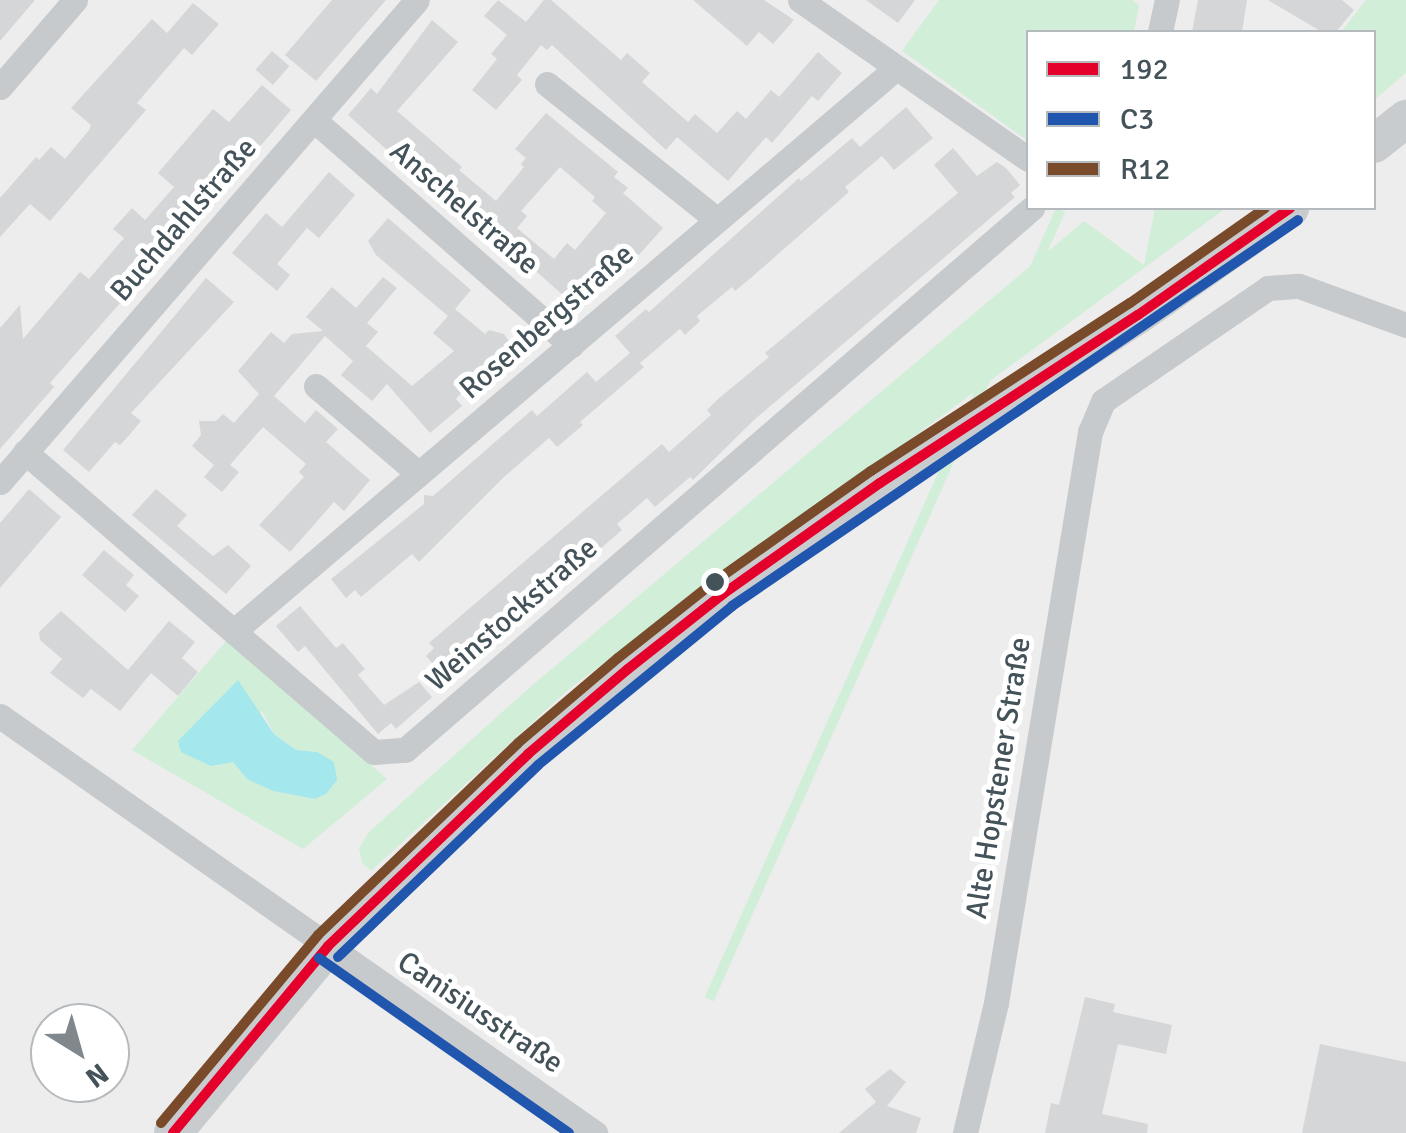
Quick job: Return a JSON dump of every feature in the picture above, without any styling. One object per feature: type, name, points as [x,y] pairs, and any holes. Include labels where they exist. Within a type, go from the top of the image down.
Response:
[{"type":"main road","points":[[1376,142],[1406,119]]},
{"type":"main road","points":[[173,1133],[328,946],[528,754],[723,594],[880,483],[1138,315],[1287,210]]},
{"type":"street","points":[[0,87],[75,0]]},
{"type":"street","name":"Buchdahlstraße","points":[[0,482],[417,0]]},
{"type":"street","points":[[800,0],[1026,159]]},
{"type":"street","points":[[1160,30],[1167,0]]},
{"type":"street","name":"Rosenbergstraße","points":[[234,630],[894,68]]},
{"type":"street","points":[[546,84],[716,219]]},
{"type":"street","name":"Anschelstraße","points":[[314,120],[572,344]]},
{"type":"street","name":"Weinstockstraße","points":[[25,452],[374,752],[406,750],[1030,210]]},
{"type":"street","name":"Alte Hopstener Straße","points":[[965,1133],[996,1003],[1090,432],[1103,401],[1268,288],[1299,286],[1406,325]]},
{"type":"street","points":[[316,386],[419,474]]},
{"type":"street","name":"Canisiusstraße","points":[[0,716],[595,1133]]},
{"type":"green space","points":[[939,0],[1132,0],[1139,5],[1134,30],[1026,30],[1026,140],[902,51]]},
{"type":"green space","points":[[1366,0],[1406,0],[1406,73],[1376,98],[1376,30],[1343,30]]},
{"type":"green space","points":[[1055,210],[1060,210],[1065,212],[714,1001],[705,997]]},
{"type":"green space","points":[[1155,210],[1223,210],[570,688],[371,871],[362,863],[359,848],[369,832],[529,688],[1084,221],[1144,265]]},
{"type":"green space","points":[[227,640],[387,779],[303,849],[132,750]],"holes":[[[262,711],[274,734],[296,750],[317,752],[326,794],[315,799],[273,791],[247,779],[233,762]]]},
{"type":"water","points":[[238,680],[274,734],[296,750],[317,752],[334,762],[337,780],[326,794],[315,799],[273,791],[247,779],[233,762],[211,766],[181,752],[178,741]]},
{"type":"building","points":[[0,0],[35,0],[0,41]]},
{"type":"building","points":[[332,0],[386,0],[316,81],[285,55]]},
{"type":"building","points":[[498,0],[526,22],[544,0],[551,0],[621,60],[627,53],[650,73],[642,82],[688,122],[695,114],[717,133],[737,111],[746,119],[771,90],[779,97],[818,52],[842,73],[818,101],[812,96],[772,143],[766,137],[728,181],[677,137],[666,150],[552,45],[547,50],[541,45],[517,75],[522,80],[496,110],[472,90],[497,59],[491,54],[507,35],[484,16]]},
{"type":"building","points":[[693,0],[764,0],[794,20],[773,44],[759,32],[747,46]]},
{"type":"building","points":[[866,0],[915,0],[898,23]]},
{"type":"building","points":[[1198,0],[1247,0],[1242,30],[1192,30]]},
{"type":"building","points":[[1268,0],[1342,0],[1354,10],[1338,30],[1319,30]]},
{"type":"building","points":[[193,3],[219,24],[192,55],[184,48],[137,103],[146,110],[50,221],[30,204],[0,237],[0,198],[36,157],[39,160],[51,147],[65,159],[89,130],[91,125],[71,108],[152,19],[167,33]]},
{"type":"building","points":[[432,20],[458,42],[397,111],[462,167],[459,170],[496,201],[524,167],[521,164],[526,158],[515,149],[546,113],[618,172],[614,177],[628,188],[623,193],[663,228],[636,258],[618,243],[592,274],[599,280],[600,289],[578,308],[531,267],[525,274],[348,115],[371,88],[377,94]],"holes":[[[560,167],[595,197],[592,201],[606,213],[575,250],[567,243],[554,259],[517,228],[527,216],[521,211]]]},
{"type":"building","points":[[272,51],[289,66],[273,85],[256,70]]},
{"type":"building","points":[[262,85],[291,110],[211,204],[193,219],[183,210],[159,237],[170,246],[50,383],[54,387],[0,449],[0,328],[20,305],[23,339],[80,272],[89,279],[124,238],[113,229],[132,208],[145,220],[174,187],[158,173],[213,109],[229,122]]},
{"type":"building","points":[[906,107],[933,138],[894,170],[882,156],[845,187],[849,192],[753,276],[735,291],[732,287],[697,316],[700,321],[685,335],[680,329],[640,363],[644,367],[580,422],[583,425],[557,447],[549,438],[505,476],[419,562],[412,554],[361,597],[355,590],[346,598],[331,579],[424,504],[424,495],[433,496],[532,410],[537,416],[587,372],[596,382],[630,353],[615,336],[646,309],[649,312],[799,178],[801,181],[852,138],[860,147]]},
{"type":"building","points":[[953,148],[977,176],[997,162],[1006,168],[1020,185],[1011,193],[1015,197],[754,420],[693,480],[690,477],[655,507],[647,498],[617,524],[622,530],[564,580],[560,575],[529,600],[534,606],[447,680],[426,656],[434,648],[429,643],[662,444],[669,452],[711,415],[707,410],[718,399],[769,357],[765,353],[958,193],[934,165]]},
{"type":"building","points":[[329,172],[355,195],[319,238],[307,228],[277,264],[290,275],[277,291],[232,253],[266,213],[282,227]]},
{"type":"building","points":[[388,218],[471,290],[455,309],[485,334],[489,330],[504,334],[516,352],[491,382],[479,372],[456,399],[462,406],[430,433],[387,384],[372,401],[341,375],[353,361],[325,336],[274,396],[305,423],[316,410],[338,429],[326,442],[370,480],[344,511],[334,502],[290,552],[259,525],[304,477],[299,472],[306,464],[263,427],[230,465],[239,472],[222,492],[204,477],[214,465],[192,446],[201,435],[199,421],[216,421],[223,414],[234,423],[259,394],[238,371],[271,332],[284,343],[292,334],[323,331],[306,317],[332,287],[356,308],[383,277],[397,288],[367,323],[378,332],[366,346],[412,386],[454,351],[433,333],[448,316],[376,255],[368,241]]},
{"type":"building","points":[[206,278],[234,302],[131,413],[141,421],[132,432],[120,445],[115,442],[89,472],[63,450]]},
{"type":"building","points":[[29,489],[61,517],[0,588],[0,523]]},
{"type":"building","points":[[156,489],[187,515],[177,526],[213,556],[228,545],[251,566],[226,594],[132,515]]},
{"type":"building","points":[[104,550],[134,575],[126,585],[139,596],[125,612],[82,575]]},
{"type":"building","points":[[300,606],[336,648],[343,643],[365,669],[358,675],[384,705],[419,682],[432,697],[396,729],[391,723],[378,734],[305,646],[298,652],[276,626]]},
{"type":"building","points":[[61,611],[128,670],[169,621],[195,642],[182,658],[198,672],[178,696],[151,673],[120,711],[91,689],[83,698],[50,673],[62,659],[40,640],[39,632]]},
{"type":"building","points":[[1085,997],[1115,1004],[1113,1012],[1172,1025],[1166,1054],[1118,1044],[1102,1114],[1148,1124],[1147,1133],[1045,1133],[1051,1103],[1059,1105]]},
{"type":"building","points":[[1320,1044],[1406,1062],[1406,1133],[1302,1133]]},
{"type":"building","points":[[890,1069],[906,1082],[887,1106],[921,1118],[916,1133],[839,1133],[876,1102],[865,1089]]},
{"type":"transit line","name":"R12","points":[[161,1123],[318,935],[518,743],[618,658],[714,582],[871,471],[1130,303],[1262,210]]},
{"type":"transit line","name":"192","points":[[173,1133],[328,946],[528,754],[628,669],[723,594],[880,483],[1138,315],[1287,210]]},
{"type":"transit line","name":"C3","points":[[338,957],[538,765],[732,606],[1298,220]]},
{"type":"transit line","name":"C3","points":[[319,958],[569,1133]]}]
